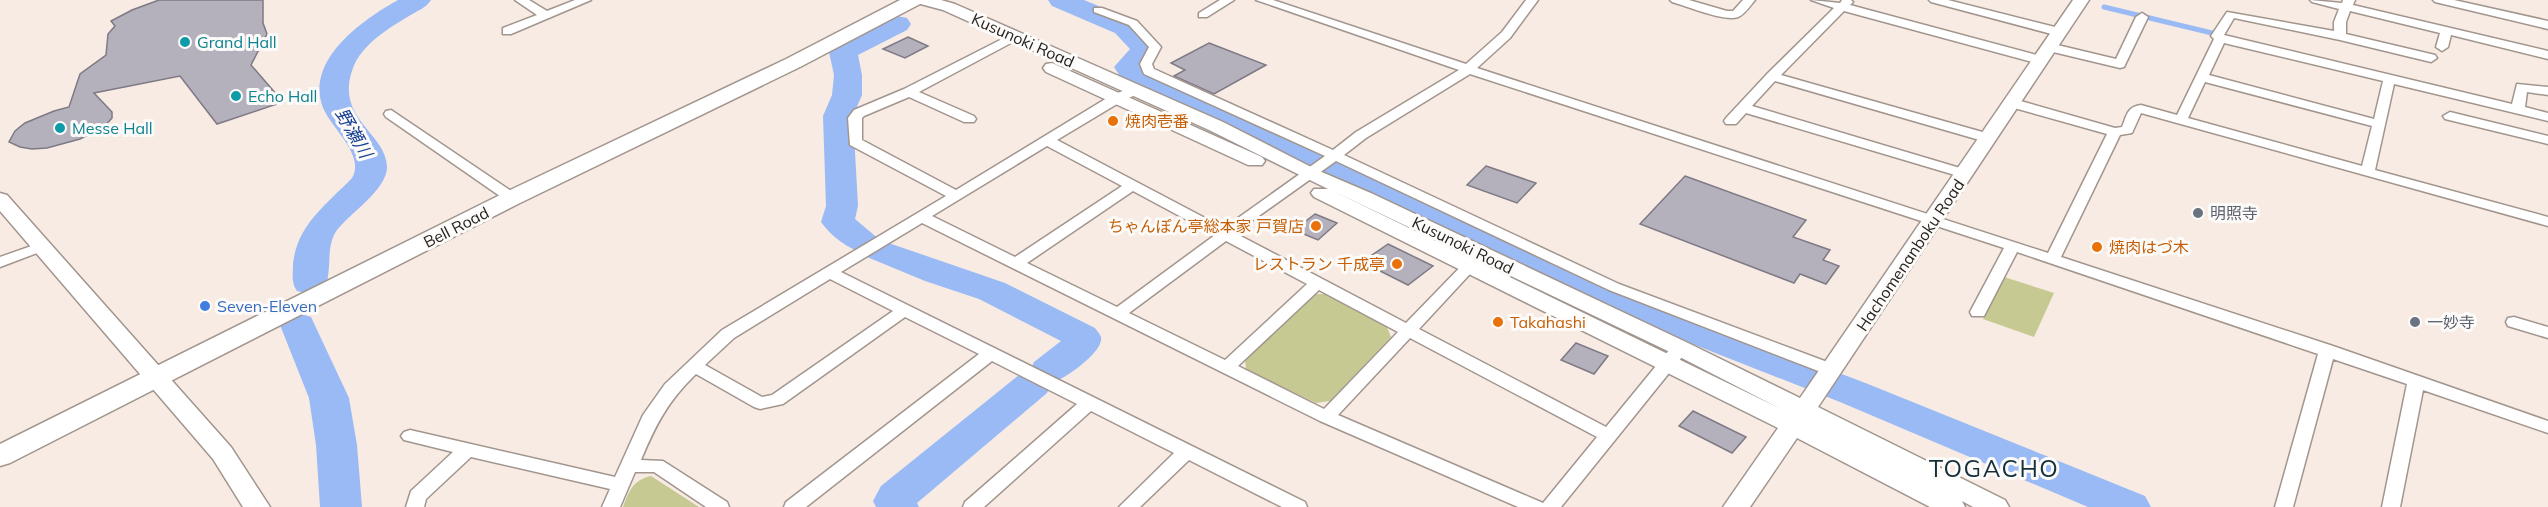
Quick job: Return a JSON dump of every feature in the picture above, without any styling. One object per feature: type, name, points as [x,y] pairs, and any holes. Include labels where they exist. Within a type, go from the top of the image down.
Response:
[{"type":"main road","name":"Bell Road","points":[[0,456],[512,198],[793,63],[914,0]]},
{"type":"street","points":[[521,0],[545,15]]},
{"type":"street","points":[[507,31],[585,0]]},
{"type":"street","name":"Kusunoki Road","points":[[921,0],[934,15],[1009,41],[1127,94],[1319,167],[1475,260],[1798,417],[1996,507]]},
{"type":"street","points":[[1203,15],[1228,0]]},
{"type":"street","points":[[1262,0],[1468,70],[1934,220],[2327,350],[2548,428]]},
{"type":"street","points":[[1119,314],[1225,233],[1361,135],[1468,70],[1506,35],[1532,0]]},
{"type":"street","points":[[1676,0],[1727,14],[1736,14],[1749,0]]},
{"type":"street","points":[[1817,0],[1846,3],[2050,46],[2120,64],[2142,17]]},
{"type":"street","points":[[1935,0],[2050,46]]},
{"type":"street","name":"Hachomenanboku Road","points":[[1736,507],[1934,220],[2081,0]]},
{"type":"street","points":[[2316,0],[2348,4],[2446,31],[2548,55]]},
{"type":"street","points":[[2439,0],[2548,25]]},
{"type":"street","points":[[1731,121],[1772,76],[1846,3]]},
{"type":"street","points":[[2340,36],[2340,22],[2348,4]]},
{"type":"street","points":[[1098,10],[1133,23],[1155,47],[1146,64],[1148,71],[1319,167],[1827,377]]},
{"type":"street","points":[[2220,38],[2217,36],[2231,14],[2276,26],[2295,26],[2432,58]]},
{"type":"street","points":[[2442,47],[2446,31]]},
{"type":"street","points":[[2181,120],[2220,38]]},
{"type":"street","points":[[2220,38],[2548,117]]},
{"type":"street","points":[[957,196],[855,142],[855,118],[859,113],[909,92],[1009,41]]},
{"type":"street","points":[[1772,76],[1988,138]]},
{"type":"street","points":[[2200,77],[2379,124]]},
{"type":"street","points":[[2368,172],[2389,80]]},
{"type":"street","points":[[2518,109],[2521,87],[2548,91]]},
{"type":"street","points":[[909,92],[969,119]]},
{"type":"street","points":[[611,507],[652,415],[671,388],[728,334],[1127,94]]},
{"type":"street","points":[[2012,104],[2115,132],[2127,130],[2135,110],[2141,109],[2548,222]]},
{"type":"street","points":[[1743,108],[1965,174]]},
{"type":"street","points":[[391,114],[512,198]]},
{"type":"street","points":[[2450,116],[2548,140]]},
{"type":"street","points":[[2053,259],[2115,132]]},
{"type":"street","points":[[1048,141],[1609,436]]},
{"type":"street","points":[[1017,263],[1133,185]]},
{"type":"street","points":[[0,199],[222,453],[257,507]]},
{"type":"street","points":[[922,217],[1326,417],[1536,507]]},
{"type":"street","points":[[1977,312],[2013,246]]},
{"type":"street","points":[[0,262],[40,247]]},
{"type":"street","points":[[1326,417],[1475,260]]},
{"type":"street","points":[[830,273],[1187,451],[1286,505]]},
{"type":"street","points":[[1227,368],[1318,282]]},
{"type":"street","points":[[695,366],[760,403],[777,400],[904,310]]},
{"type":"street","points":[[2514,322],[2548,333]]},
{"type":"street","points":[[2284,507],[2327,350]]},
{"type":"street","points":[[793,507],[991,353]]},
{"type":"street","points":[[1550,507],[1674,356]]},
{"type":"street","points":[[2391,507],[2416,381]]},
{"type":"street","points":[[972,507],[1090,402]]},
{"type":"street","name":"Kusunoki Road","points":[[1798,417],[1952,507]]},
{"type":"street","points":[[410,436],[621,486]]},
{"type":"street","points":[[415,507],[418,496],[467,450]]},
{"type":"street","points":[[1128,507],[1187,451]]},
{"type":"street","points":[[630,465],[657,466],[720,507]]},
{"type":"green space","points":[[2004,277],[2054,293],[2034,337],[1983,319]]},
{"type":"green space","points":[[1313,294],[1326,294],[1387,327],[1391,337],[1330,401],[1316,403],[1246,369],[1245,359]]},
{"type":"green space","points":[[651,476],[699,507],[623,507],[632,487],[640,480]]},
{"type":"building","name":"Grand Hall","points":[[159,0],[263,0],[263,23],[267,34],[251,65],[283,102],[217,124],[180,76],[94,93],[112,112],[112,118],[105,126],[80,139],[47,148],[32,149],[9,142],[15,131],[25,123],[69,107],[80,74],[106,55],[108,34],[115,26],[111,21]]},
{"type":"building","points":[[908,37],[928,46],[905,58],[883,49]]},
{"type":"building","points":[[1209,43],[1266,65],[1214,94],[1174,76],[1185,70],[1171,63]]},
{"type":"building","points":[[1486,166],[1536,183],[1517,203],[1467,185]]},
{"type":"building","points":[[1685,176],[1806,220],[1793,237],[1830,250],[1823,260],[1839,266],[1826,284],[1800,274],[1794,283],[1640,224]]},
{"type":"building","name":"ちゃんぽん亭総本家 戸賀店","points":[[1315,214],[1337,223],[1318,240],[1294,230]]},
{"type":"building","name":"レストラン 千成亭","points":[[1388,244],[1433,266],[1408,285],[1362,262]]},
{"type":"building","points":[[1576,343],[1608,356],[1594,374],[1561,360]]},
{"type":"building","points":[[1693,411],[1746,437],[1732,453],[1679,426]]},
{"type":"waterway","name":"野瀬川","points":[[310,283],[314,242],[317,236],[325,224],[363,185],[371,172],[371,162],[367,152],[336,104],[334,82],[339,66],[348,52],[374,27],[418,0]]},
{"type":"waterway","points":[[1061,0],[1125,27],[1144,47],[1144,52],[1128,67],[1130,70],[1637,309],[1854,393],[2130,507]]},
{"type":"waterway","points":[[2104,7],[2212,33]]},
{"type":"waterway","points":[[865,243],[838,222],[842,206],[838,116],[847,95],[848,75],[843,52],[897,24]]},
{"type":"waterway","points":[[879,250],[937,273],[992,291],[1082,337],[1081,345],[1048,371]]},
{"type":"waterway","name":"野瀬川","points":[[298,325],[329,398],[336,445],[341,507]]},
{"type":"waterway","points":[[898,507],[894,501],[896,497],[1033,384]]},
{"type":"place","name":"Grand Hall","points":[[185,42]]},
{"type":"place","name":"Echo Hall","points":[[236,96]]},
{"type":"place","name":"焼肉壱番","points":[[1113,121]]},
{"type":"place","name":"Messe Hall","points":[[60,128]]},
{"type":"place","name":"明照寺","points":[[2198,213]]},
{"type":"place","name":"ちゃんぽん亭総本家 戸賀店","points":[[1316,226]]},
{"type":"place","name":"焼肉はづ木","points":[[2097,247]]},
{"type":"place","name":"レストラン 千成亭","points":[[1397,264]]},
{"type":"place","name":"Seven-Eleven","points":[[205,306]]},
{"type":"place","name":"Takahashi","points":[[1498,322]]},
{"type":"place","name":"一妙寺","points":[[2415,322]]},
{"type":"district","name":"TOGACHO","points":[[1994,468]]}]
